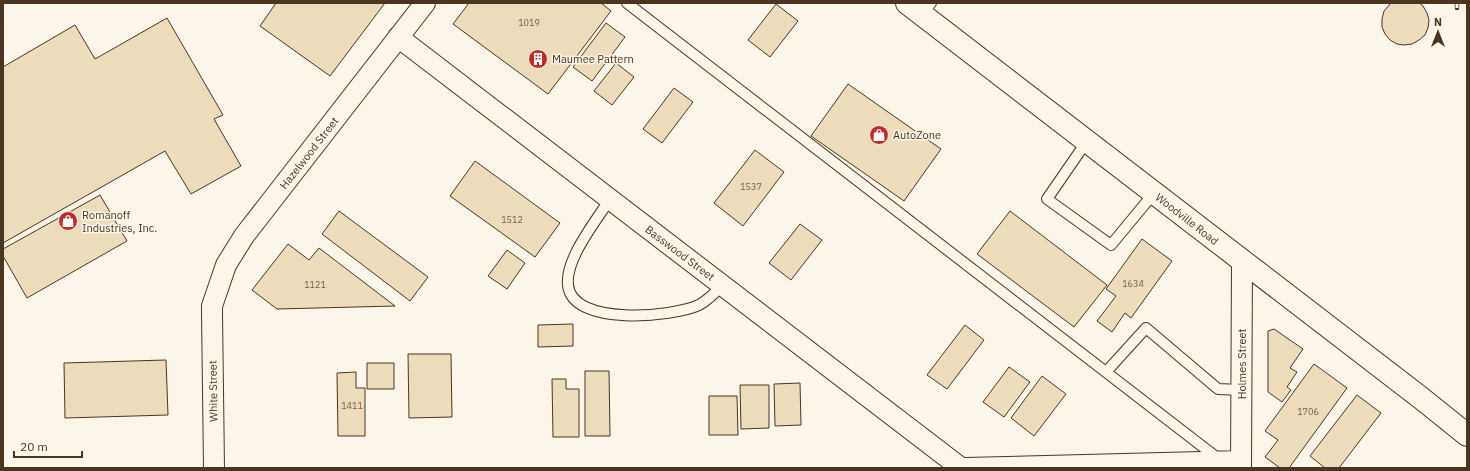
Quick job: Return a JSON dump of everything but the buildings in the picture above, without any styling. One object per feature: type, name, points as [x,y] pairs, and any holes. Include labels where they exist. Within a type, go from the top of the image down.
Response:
[{"type":"main road","name":"Woodville Road","points":[[920,7],[1087,141],[1467,435]]},
{"type":"street","name":"Hazelwood Street","points":[[212,313],[212,306],[226,265],[244,236],[425,3]]},
{"type":"street","name":"Basswood Street","points":[[398,37],[961,468]]},
{"type":"street","name":"Holmes Street","points":[[1235,464],[1241,390],[1242,261]]},
{"type":"street","name":"White Street","points":[[212,313],[214,468]]},
{"type":"street","points":[[965,468],[1235,464]]},
{"type":"lane","points":[[627,3],[1106,372],[1235,464]]},
{"type":"lane","points":[[1087,141],[1047,199],[1111,245],[1154,193]]},
{"type":"lane","points":[[610,199],[577,251],[568,269],[568,286],[574,300],[586,308],[601,313],[647,315],[676,312],[699,305],[711,297],[722,285]]},
{"type":"lane","points":[[1106,372],[1146,328],[1218,389],[1241,390]]},
{"type":"railway","points":[[1457,3],[1457,8]]},
{"type":"place","name":"Maumee Pattern","points":[[538,59]]},
{"type":"place","name":"AutoZone","points":[[879,135]]},
{"type":"place","name":"Romanoff Industries, Inc.","points":[[68,221]]}]
